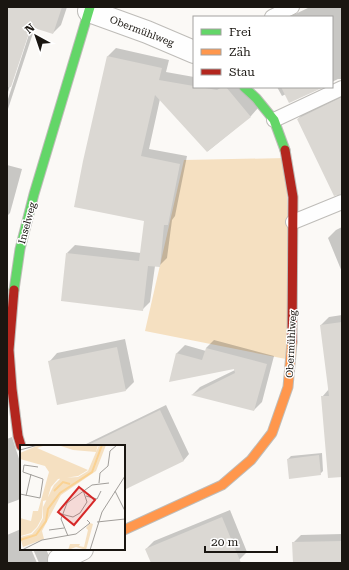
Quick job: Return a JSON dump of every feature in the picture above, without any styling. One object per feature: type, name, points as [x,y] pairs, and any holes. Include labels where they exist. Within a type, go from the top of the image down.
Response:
[{"type":"street","name":"Obermühlweg","points":[[89,9],[193,52]]},
{"type":"street","name":"Inselweg","points":[[21,445],[18,436],[8,350],[20,249],[34,194],[89,9]]},
{"type":"street","name":"Obermühlweg","points":[[125,530],[222,485],[251,460],[272,433],[288,387],[292,341],[293,197],[284,146],[274,120],[256,98],[245,88]]},
{"type":"street","points":[[58,557],[79,550]]},
{"type":"lane","points":[[274,16],[292,7]]},
{"type":"lane","points":[[274,120],[342,88]]},
{"type":"lane","points":[[293,222],[342,202]]},
{"type":"shaded area","points":[[286,158],[291,360],[145,331],[184,160]]},
{"type":"building","points":[[7,7],[62,7],[53,34],[31,27],[11,87],[7,87]]},
{"type":"building","points":[[107,56],[162,68],[159,80],[193,86],[193,88],[217,90],[220,88],[227,88],[251,117],[207,152],[155,95],[141,156],[180,164],[168,225],[164,225],[160,267],[148,266],[143,311],[61,301],[66,253],[139,261],[144,221],[74,207]]},
{"type":"building","points":[[282,88],[322,88],[289,103]]},
{"type":"building","points":[[342,97],[342,194],[334,196],[297,119]]},
{"type":"building","points":[[342,322],[342,477],[328,478],[321,396],[329,396],[320,325]]},
{"type":"building","points":[[117,347],[126,391],[57,405],[48,361]]},
{"type":"building","points":[[206,348],[267,364],[254,411],[191,395],[235,373],[234,369],[169,382],[176,353],[202,360]]},
{"type":"building","points":[[160,410],[184,461],[125,490],[125,445],[88,445]]},
{"type":"building","points":[[319,455],[321,475],[289,479],[287,459]]},
{"type":"building","points":[[222,517],[241,563],[151,563],[145,549]]},
{"type":"building","points":[[342,541],[342,563],[293,563],[292,542]]},
{"type":"traffic: fast","points":[[14,290],[20,249],[34,194],[90,7]]},
{"type":"traffic: fast","points":[[245,88],[256,98],[274,120],[285,150]]},
{"type":"traffic: slow","points":[[125,530],[222,485],[251,460],[272,433],[288,387],[292,342]]},
{"type":"traffic: jam","points":[[285,150],[293,197],[292,342]]},
{"type":"traffic: jam","points":[[14,290],[9,350],[12,389],[18,436],[21,445]]}]
